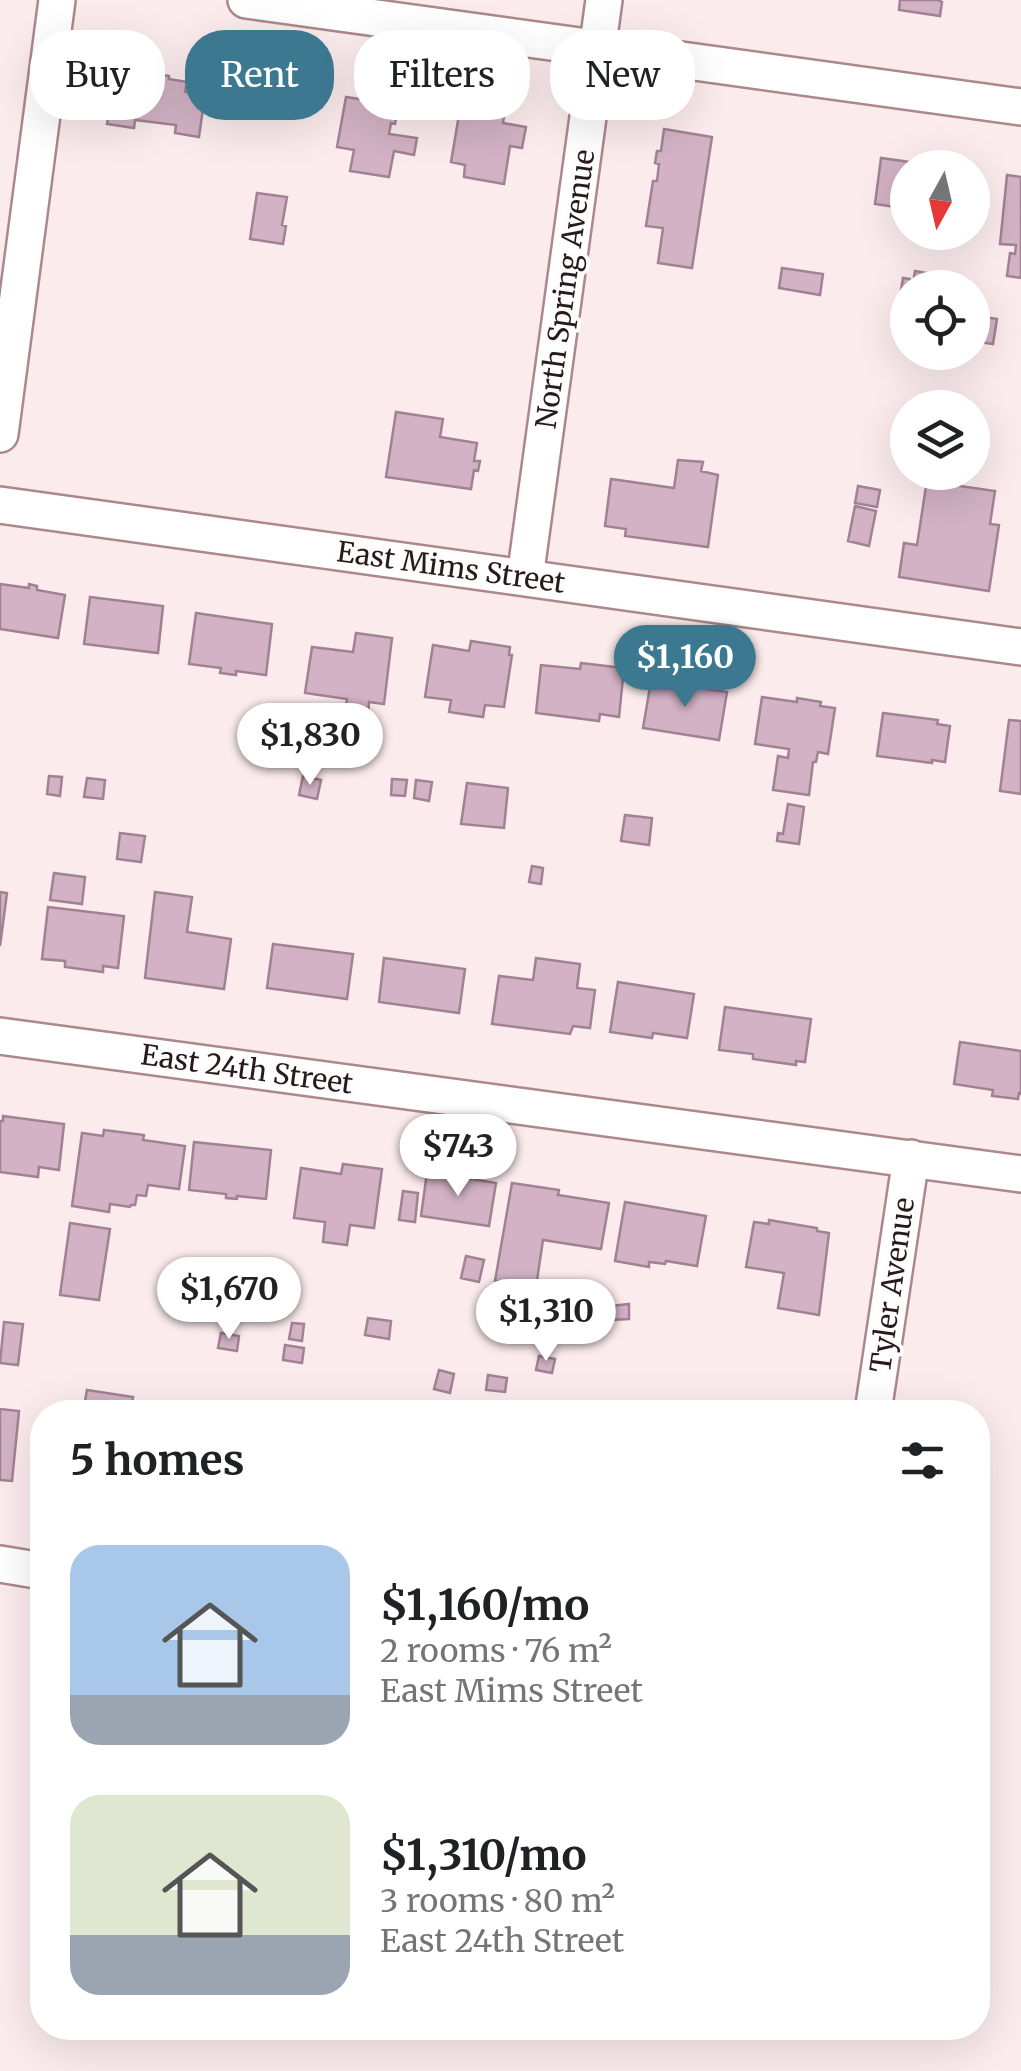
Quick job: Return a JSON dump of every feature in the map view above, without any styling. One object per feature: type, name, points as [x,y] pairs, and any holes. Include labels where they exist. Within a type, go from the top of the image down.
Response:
[{"type":"street","points":[[0,434],[58,0]]},
{"type":"street","points":[[246,0],[550,42]]},
{"type":"street","name":"North Spring Avenue","points":[[600,30],[604,0]]},
{"type":"street","points":[[695,62],[1021,107]]},
{"type":"street","name":"North Spring Avenue","points":[[525,578],[588,120]]},
{"type":"street","name":"East Mims Street","points":[[0,504],[1021,648]]},
{"type":"street","name":"East 24th Street","points":[[0,1036],[1021,1174]]},
{"type":"street","name":"Tyler Avenue","points":[[875,1400],[911,1158]]},
{"type":"street","points":[[0,1564],[30,1568]]},
{"type":"building","points":[[900,0],[938,0],[942,2],[940,16],[899,10]]},
{"type":"building","points":[[165,75],[185,82],[185,120],[201,120],[199,137],[175,133],[176,125],[135,120],[165,120]]},
{"type":"building","points":[[346,97],[354,98],[354,120],[396,120],[389,134],[417,138],[414,155],[394,151],[389,177],[350,171],[354,150],[337,147]]},
{"type":"building","points":[[108,120],[135,120],[134,128],[107,124]]},
{"type":"building","points":[[458,120],[504,120],[503,123],[526,127],[522,148],[510,146],[504,184],[464,177],[465,165],[451,162]]},
{"type":"building","points":[[664,129],[712,137],[692,268],[658,263],[663,228],[646,226]]},
{"type":"building","points":[[881,158],[890,159],[890,206],[875,204]]},
{"type":"building","points":[[1007,175],[1021,177],[1021,278],[1007,276],[1010,253],[1015,254],[1016,245],[1000,244]]},
{"type":"building","points":[[257,193],[287,197],[283,244],[250,239]]},
{"type":"building","points":[[782,268],[823,274],[820,295],[779,288]]},
{"type":"building","points":[[990,318],[997,319],[993,344],[990,344]]},
{"type":"building","points":[[396,412],[443,419],[440,437],[477,443],[474,461],[480,461],[471,489],[386,477]]},
{"type":"building","points":[[678,460],[703,462],[701,471],[718,475],[708,547],[625,536],[626,529],[605,526],[611,479],[674,488]]},
{"type":"building","points":[[858,486],[880,490],[877,507],[855,503]]},
{"type":"building","points":[[925,490],[995,491],[990,524],[999,525],[989,591],[899,577],[904,543],[917,545]]},
{"type":"building","points":[[855,506],[876,511],[869,546],[848,541]]},
{"type":"building","points":[[0,584],[29,588],[29,584],[37,586],[37,590],[65,595],[58,638],[0,629]]},
{"type":"building","points":[[90,597],[163,606],[158,653],[84,644]]},
{"type":"building","points":[[196,613],[272,624],[266,675],[220,673],[221,668],[189,664]]},
{"type":"building","points":[[356,633],[392,638],[384,704],[369,702],[368,715],[345,712],[347,699],[305,693],[312,647],[353,652]]},
{"type":"building","points":[[471,641],[510,647],[512,655],[504,707],[485,705],[483,717],[449,712],[451,700],[425,697],[433,645],[469,651]]},
{"type":"building","points":[[581,663],[624,668],[619,717],[600,714],[599,721],[536,713],[541,665],[580,669]]},
{"type":"building","points":[[651,681],[727,692],[719,740],[643,728]]},
{"type":"building","points":[[762,697],[797,702],[797,698],[835,708],[828,754],[818,752],[813,762],[809,795],[773,790],[778,756],[788,758],[789,749],[755,744]]},
{"type":"building","points":[[883,713],[938,720],[937,724],[950,726],[945,762],[877,756]]},
{"type":"building","points":[[1009,720],[1021,721],[1021,794],[1000,791]]},
{"type":"building","points":[[334,724],[363,728],[361,747],[331,742]]},
{"type":"building","points":[[49,776],[62,777],[60,796],[47,794]]},
{"type":"building","points":[[303,776],[321,780],[317,799],[299,795]]},
{"type":"building","points":[[87,778],[105,780],[103,799],[84,797]]},
{"type":"building","points":[[392,779],[407,780],[405,796],[391,795]]},
{"type":"building","points":[[416,780],[432,782],[429,801],[414,798]]},
{"type":"building","points":[[467,783],[508,788],[504,828],[461,824]]},
{"type":"building","points":[[788,804],[804,807],[799,844],[777,841],[778,833],[783,834]]},
{"type":"building","points":[[625,815],[652,818],[649,845],[621,841]]},
{"type":"building","points":[[120,833],[145,836],[141,862],[117,859]]},
{"type":"building","points":[[532,866],[543,868],[541,884],[529,882]]},
{"type":"building","points":[[54,873],[85,877],[82,904],[50,900]]},
{"type":"building","points":[[0,892],[7,893],[0,946]]},
{"type":"building","points":[[155,892],[192,897],[187,932],[231,939],[224,989],[145,978]]},
{"type":"building","points":[[48,907],[124,916],[118,968],[103,966],[103,972],[65,967],[65,961],[42,959]]},
{"type":"building","points":[[273,944],[353,954],[347,999],[267,988]]},
{"type":"building","points":[[384,958],[465,969],[459,1013],[379,1002]]},
{"type":"building","points":[[536,958],[580,964],[577,988],[595,990],[590,1028],[573,1026],[570,1034],[492,1024],[499,976],[533,980]]},
{"type":"building","points":[[618,982],[694,994],[687,1038],[610,1032]]},
{"type":"building","points":[[725,1007],[811,1019],[805,1062],[796,1061],[796,1065],[753,1059],[753,1054],[719,1050]]},
{"type":"building","points":[[960,1042],[1021,1051],[1018,1099],[992,1096],[993,1090],[954,1084]]},
{"type":"building","points":[[3,1116],[64,1124],[59,1170],[39,1167],[38,1177],[0,1172]]},
{"type":"building","points":[[104,1130],[185,1146],[179,1189],[148,1185],[146,1196],[137,1195],[135,1205],[110,1204],[109,1212],[72,1206],[82,1133],[103,1136]]},
{"type":"building","points":[[194,1142],[271,1150],[266,1199],[226,1198],[226,1194],[189,1190]]},
{"type":"building","points":[[343,1164],[382,1169],[374,1228],[350,1225],[347,1245],[323,1242],[325,1222],[294,1218],[301,1168],[341,1174]]},
{"type":"building","points":[[427,1172],[496,1183],[489,1226],[421,1216]]},
{"type":"building","points":[[512,1183],[609,1203],[601,1249],[543,1240],[536,1287],[495,1281]]},
{"type":"building","points":[[403,1191],[418,1193],[415,1222],[399,1220]]},
{"type":"building","points":[[625,1202],[706,1216],[697,1266],[666,1261],[649,1262],[649,1267],[615,1261]]},
{"type":"building","points":[[769,1220],[829,1233],[819,1315],[778,1308],[784,1273],[746,1267],[754,1222],[769,1224]]},
{"type":"building","points":[[70,1223],[110,1229],[99,1300],[60,1295]]},
{"type":"building","points":[[466,1256],[484,1260],[479,1282],[461,1278]]},
{"type":"building","points":[[196,1293],[211,1295],[208,1315],[193,1312]]},
{"type":"building","points":[[629,1304],[629,1319],[611,1320],[610,1306]]},
{"type":"building","points":[[368,1318],[391,1321],[389,1339],[365,1335]]},
{"type":"building","points":[[4,1322],[23,1324],[18,1365],[0,1363]]},
{"type":"building","points":[[292,1323],[304,1324],[302,1341],[289,1339]]},
{"type":"building","points":[[221,1333],[239,1336],[237,1351],[218,1348]]},
{"type":"building","points":[[285,1345],[304,1348],[302,1363],[283,1360]]},
{"type":"building","points":[[539,1356],[555,1359],[552,1373],[536,1370]]},
{"type":"building","points":[[439,1370],[454,1374],[450,1393],[434,1389]]},
{"type":"building","points":[[488,1375],[507,1378],[505,1392],[486,1390]]},
{"type":"building","points":[[87,1390],[133,1397],[133,1400],[85,1400]]},
{"type":"building","points":[[0,1409],[19,1411],[12,1481],[0,1480]]}]
